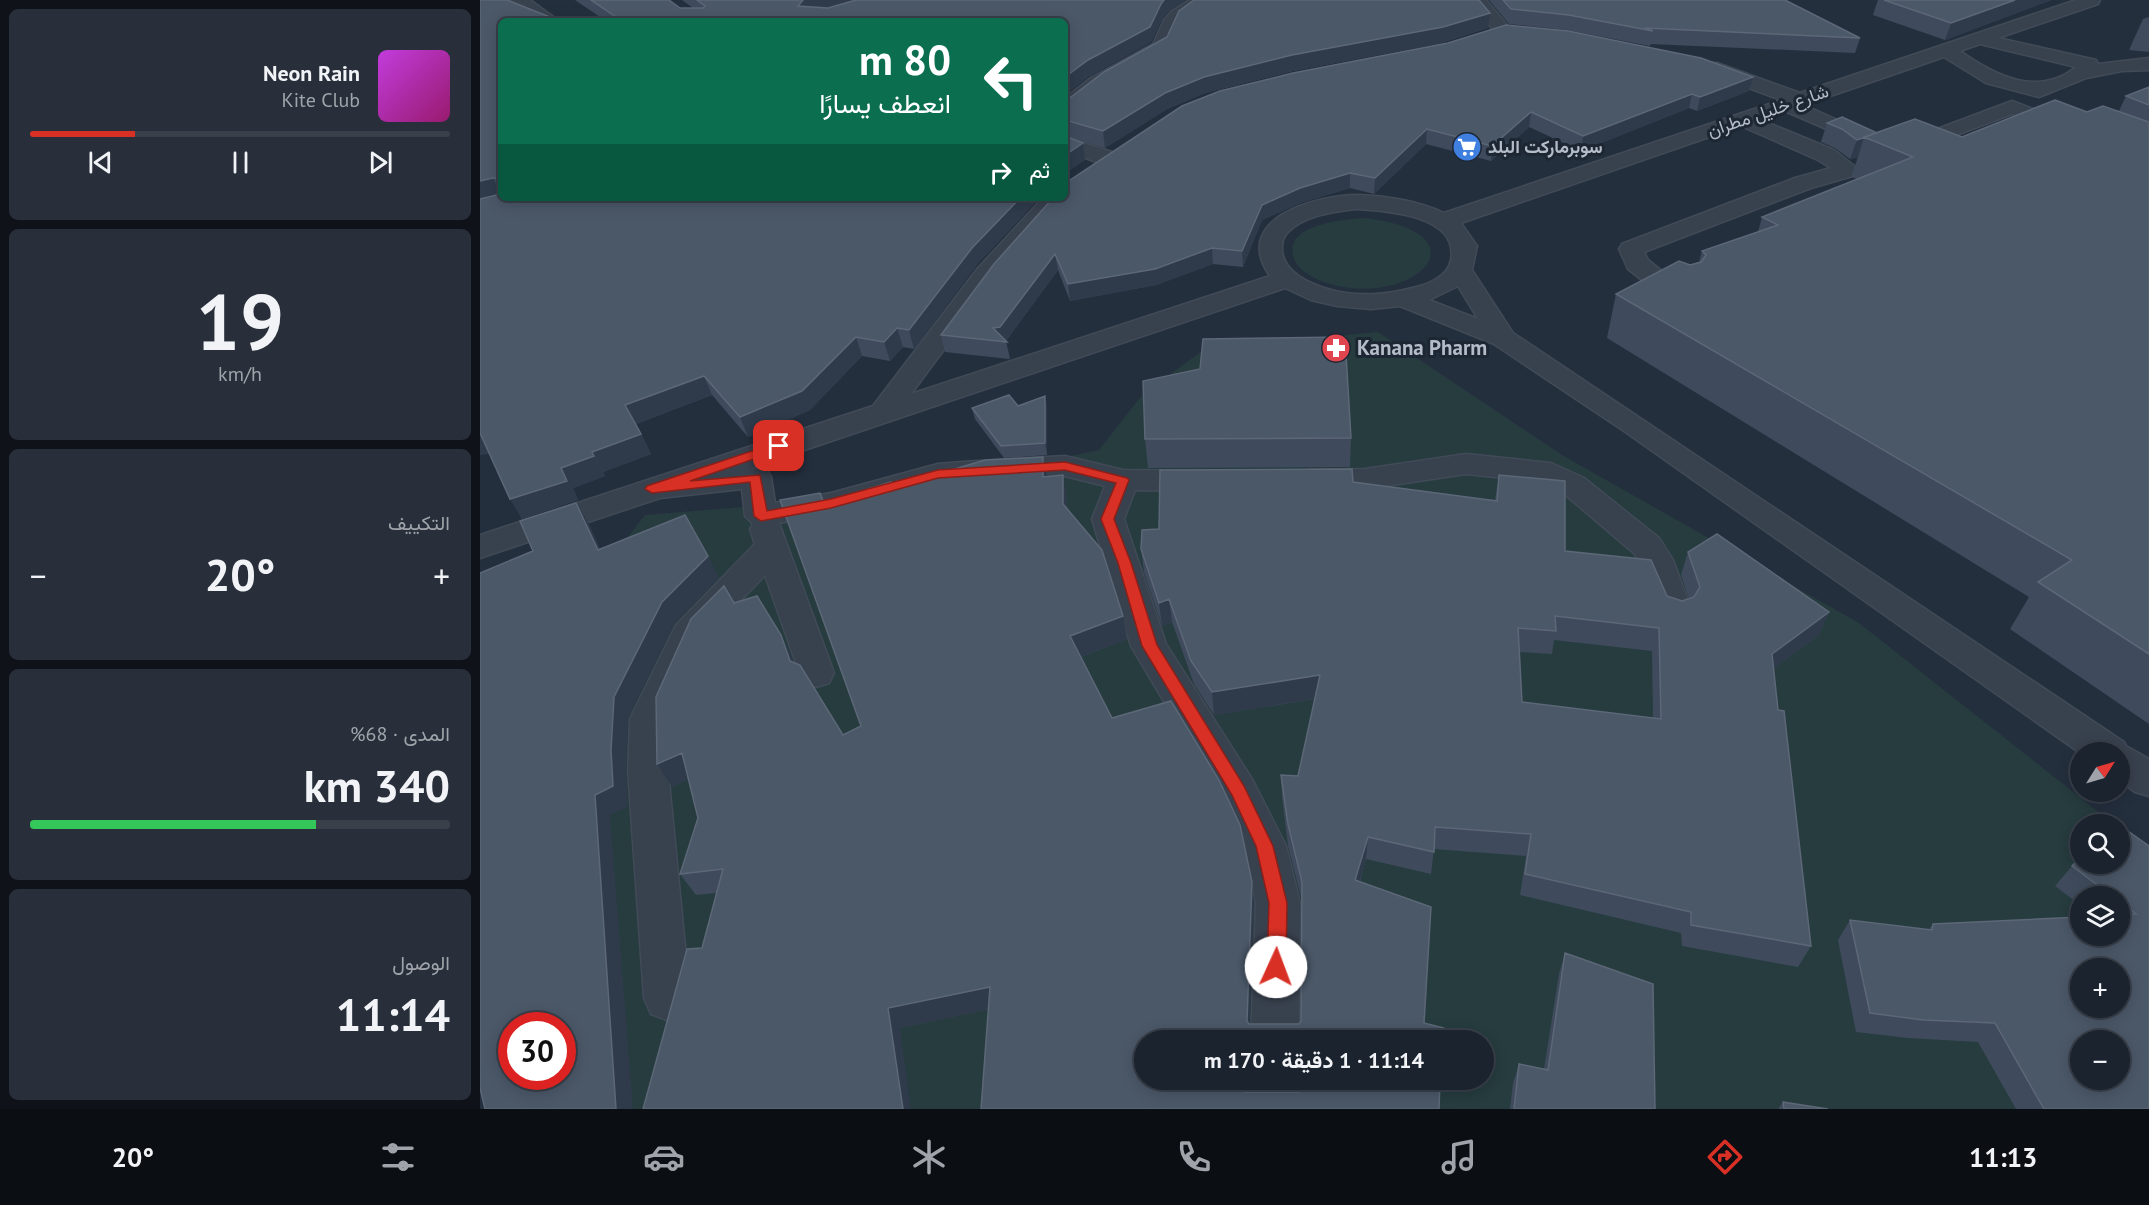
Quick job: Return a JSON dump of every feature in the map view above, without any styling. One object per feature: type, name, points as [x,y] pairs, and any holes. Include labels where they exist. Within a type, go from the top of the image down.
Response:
[{"type":"street","points":[[519,0],[546,18]]},
{"type":"street","points":[[1068,106],[1098,82],[1161,47],[1170,24],[1178,15],[1202,0]]},
{"type":"street","points":[[1477,0],[1503,31]]},
{"type":"street","name":"شارع خليل مطران","points":[[1444,221],[2092,0]]},
{"type":"street","points":[[1480,39],[1503,31],[1524,33]]},
{"type":"street","points":[[1979,39],[2089,64],[2081,73]]},
{"type":"street","points":[[1947,50],[1983,76],[2022,89],[2044,87]]},
{"type":"street","points":[[1692,62],[1746,78],[1794,102],[1874,160]]},
{"type":"street","points":[[1680,298],[1637,264],[1631,249],[2012,107],[2044,87],[2081,73],[2122,65],[2149,64]]},
{"type":"street","points":[[2012,107],[2149,161]]},
{"type":"street","points":[[1744,120],[1826,155],[1874,160]]},
{"type":"street","points":[[1068,144],[1107,158]]},
{"type":"street","points":[[1088,170],[1126,146]]},
{"type":"street","points":[[885,410],[979,282],[1032,221],[1053,201]]},
{"type":"street","points":[[1356,202],[1389,203],[1419,210],[1444,221],[1460,236],[1466,253],[1460,270],[1438,287],[1405,298],[1379,302],[1327,297],[1287,279],[1272,262],[1269,245],[1278,228],[1298,215],[1325,206],[1356,202]]},
{"type":"street","points":[[1460,270],[1503,338]]},
{"type":"street","points":[[480,547],[885,410],[1287,279]]},
{"type":"street","points":[[1405,298],[1503,338],[1635,425],[2094,742]]},
{"type":"street","points":[[1284,481],[1365,479],[1466,464],[1551,473],[1573,485],[1647,546],[1656,560],[1674,609]]},
{"type":"street","points":[[667,998],[648,771],[649,719],[688,634],[766,532],[831,503],[938,474],[1065,466],[1123,480],[1238,481]]},
{"type":"street","points":[[652,489],[756,477],[766,532],[816,673]]},
{"type":"street","points":[[1123,480],[1108,519],[1125,563],[1149,646],[1238,791],[1265,846],[1278,903],[1275,1030]]},
{"type":"street","points":[[2130,767],[2149,780]]},
{"type":"street","points":[[1274,1090],[1274,1109]]},
{"type":"green space","points":[[1365,218],[1404,227],[1425,239],[1431,254],[1424,268],[1407,280],[1382,287],[1352,288],[1319,280],[1297,264],[1293,256],[1293,245],[1298,237],[1307,230],[1332,222]]},
{"type":"green space","points":[[1378,332],[1562,455],[1859,623],[2070,789],[2070,802],[2086,802],[2101,814],[2070,814],[2070,874],[2121,874],[2123,886],[2070,886],[2070,946],[2130,946],[2149,1109],[493,1109],[480,1089],[480,728],[645,515],[877,496],[1099,450],[1142,395],[1206,348]]},
{"type":"building","points":[[480,0],[507,0],[552,18],[498,18],[498,178],[480,181]]},
{"type":"building","points":[[591,0],[669,0],[680,8],[703,8],[705,6],[697,0],[803,0],[798,6],[828,8],[856,0],[1164,0],[1150,27],[1088,60],[1068,75],[1068,18],[618,18]]},
{"type":"building","points":[[1194,0],[1479,0],[1490,13],[1443,27],[1292,55],[1204,77],[1165,93],[1103,131],[1068,121],[1068,98],[1104,72],[1167,37],[1179,11]]},
{"type":"building","points":[[1503,0],[1785,0],[1860,38],[1645,28],[1653,31],[1569,15],[1511,9]]},
{"type":"building","points":[[1884,0],[2015,0],[1951,23]]},
{"type":"building","points":[[1506,25],[1568,31],[1701,58],[1753,77],[1700,97],[1692,94],[1583,136],[1531,112],[1492,146],[1427,129],[1375,178],[1350,173],[1300,188],[1262,205],[1242,251],[1212,248],[1155,269],[1068,284],[1055,254],[1000,327],[993,328],[1007,342],[941,335],[994,264],[1050,201],[1068,201],[1068,181],[1182,106],[1220,91],[1293,73],[1448,43]]},
{"type":"building","points":[[2149,87],[2149,105],[2126,96]]},
{"type":"building","points":[[2055,100],[2087,112],[2103,106],[2149,122],[2149,654],[2038,582],[2072,560],[1616,294],[1679,261],[1690,265],[1701,262],[1706,255],[1702,251],[1778,225],[1762,217],[1913,157],[1864,137],[1915,119],[1962,137]]},
{"type":"building","points":[[1842,117],[1877,133],[1857,140],[1842,129],[1827,123]]},
{"type":"building","points":[[1068,137],[1083,143],[1068,153]]},
{"type":"building","points":[[498,195],[498,201],[1017,201],[972,248],[909,330],[897,328],[884,342],[856,337],[802,391],[740,417],[704,376],[625,405],[641,434],[592,452],[594,456],[561,468],[567,481],[510,499],[480,433],[480,199]]},
{"type":"building","points":[[1345,337],[1351,438],[1145,439],[1143,381],[1200,369],[1203,339]]},
{"type":"building","points":[[1009,395],[1018,406],[1045,396],[1045,443],[1001,446],[972,408]]},
{"type":"building","points":[[1043,457],[1043,477],[1063,475],[1063,504],[1102,550],[1123,616],[1070,636],[1112,718],[1171,701],[1219,780],[1240,825],[1252,882],[1247,1021],[1249,1024],[1299,1024],[1301,1021],[1302,882],[1288,824],[1281,775],[1298,776],[1320,675],[1212,692],[1191,661],[1169,599],[1159,603],[1141,549],[1142,530],[1159,529],[1160,470],[1352,469],[1353,482],[1497,501],[1499,475],[1565,481],[1565,551],[1651,560],[1667,596],[1682,601],[1694,597],[1700,587],[1688,552],[1717,534],[1829,612],[1772,654],[1778,710],[1784,711],[1811,946],[1691,925],[1691,912],[1525,874],[1531,834],[1435,827],[1434,852],[1368,837],[1355,880],[1431,907],[1424,1023],[1444,1028],[1444,1030],[1134,1030],[1134,1090],[1299,1092],[1299,1090],[1440,1090],[1439,1109],[981,1109],[990,987],[888,1008],[903,1109],[643,1109],[687,949],[702,948],[723,869],[680,874],[698,818],[682,753],[657,764],[656,697],[691,619],[724,586],[734,603],[757,596],[781,635],[790,661],[800,665],[843,735],[861,726],[780,500],[820,493],[824,503],[891,482],[894,487],[985,460]],"holes":[[[1555,616],[1659,628],[1661,719],[1522,702],[1518,628],[1556,631]]]},
{"type":"building","points":[[576,503],[598,550],[685,515],[708,556],[662,602],[614,697],[611,750],[613,786],[595,795],[616,1109],[485,1109],[480,1088],[480,573],[533,551],[520,521]]},
{"type":"building","points":[[2130,832],[2149,846],[2149,1109],[2044,1109],[1995,1023],[1923,1020],[1870,1013],[1850,920],[1932,930],[1933,924],[2070,917],[2070,946],[2130,946],[2130,914],[2136,914],[2130,910],[2130,886],[2098,886],[2083,874],[2130,874]]},
{"type":"building","points":[[1565,953],[1653,984],[1655,1109],[1514,1109],[1519,1064],[1548,1070]]},
{"type":"building","points":[[1783,1102],[1828,1109],[1784,1109]]},
{"type":"place","name":"سوبرماركت البلد","points":[[1467,147]]},
{"type":"place","name":"Kanana Pharm","points":[[1336,348]]},
{"type":"route","points":[[779,446],[652,489],[756,477],[761,516],[831,503],[938,474],[1065,466],[1123,480],[1108,519],[1125,563],[1149,646],[1238,791],[1265,846],[1278,903],[1276,967]]}]
